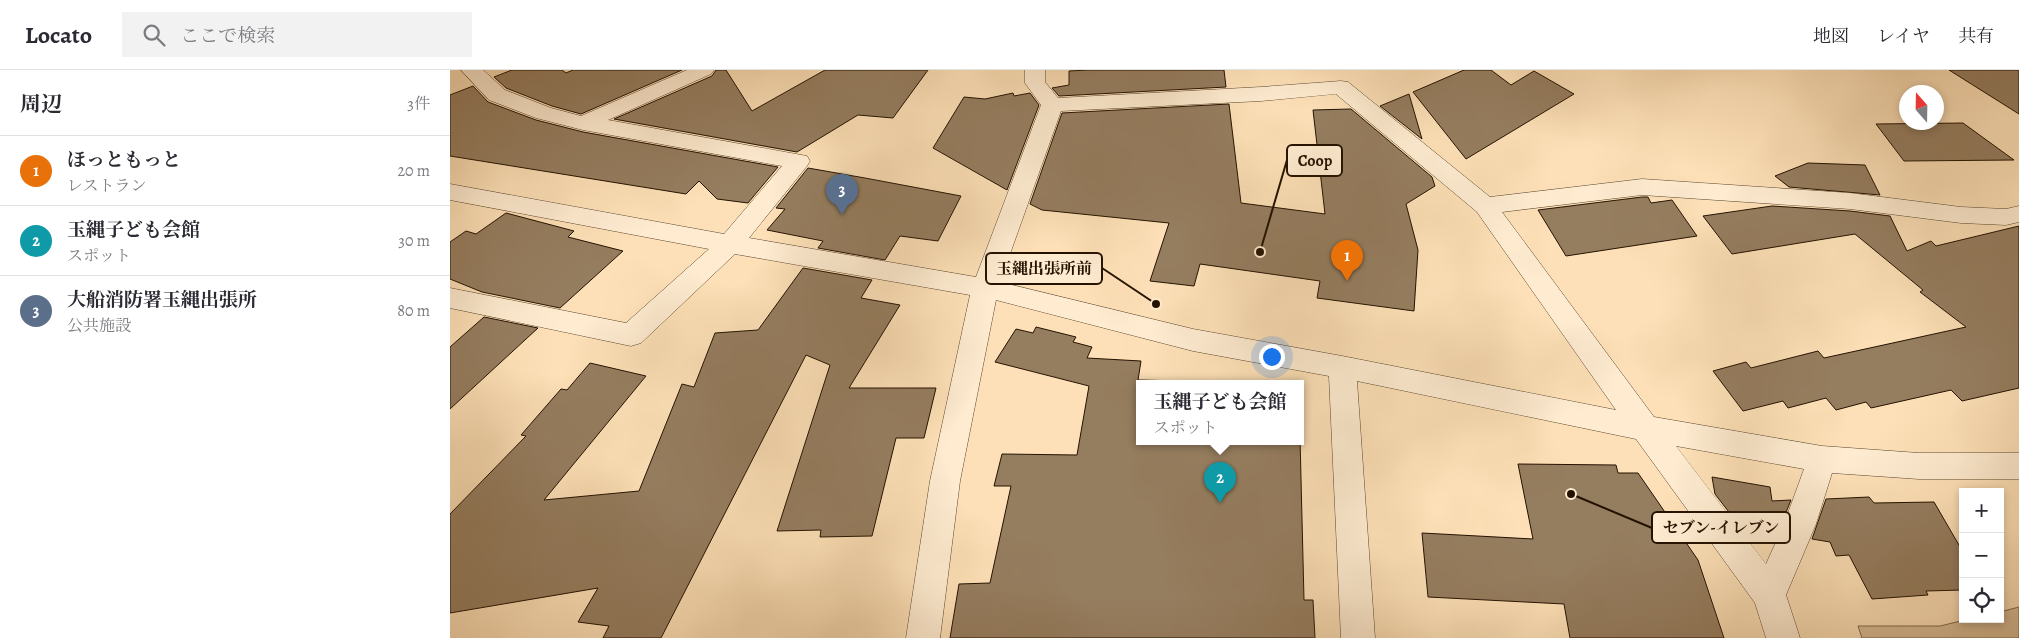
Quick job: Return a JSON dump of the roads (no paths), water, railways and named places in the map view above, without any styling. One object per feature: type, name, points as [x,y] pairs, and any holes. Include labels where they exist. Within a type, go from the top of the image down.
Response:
[{"type":"street","points":[[450,298],[631,335],[730,244],[799,161],[583,124],[544,113],[497,95],[471,70]]},
{"type":"street","points":[[583,124],[704,70]]},
{"type":"street","points":[[1035,70],[1035,83],[1052,105]]},
{"type":"street","points":[[1052,105],[1261,94],[1341,79],[1485,206],[1645,428],[1769,595],[1784,638]]},
{"type":"street","points":[[924,638],[945,481],[985,288],[1024,188],[1052,105]]},
{"type":"street","points":[[1485,206],[1642,187],[1850,201],[1961,215],[2006,217],[2019,214]]},
{"type":"street","points":[[450,192],[730,244],[985,288],[1193,340],[1342,367],[1645,428],[1822,459],[1919,466],[2019,466]]},
{"type":"street","points":[[1342,367],[1358,638]]},
{"type":"street","points":[[1769,595],[1800,524],[1822,459]]},
{"type":"place","name":"大船消防署玉縄出張所","points":[[842,215]]},
{"type":"place","name":"Coop","points":[[1260,252]]},
{"type":"place","name":"ほっともっと","points":[[1347,281]]},
{"type":"place","name":"玉縄出張所前","points":[[1156,304]]},
{"type":"place","name":"セブン-イレブン","points":[[1571,494]]},
{"type":"place","name":"玉縄子ども会館","points":[[1220,503]]}]
